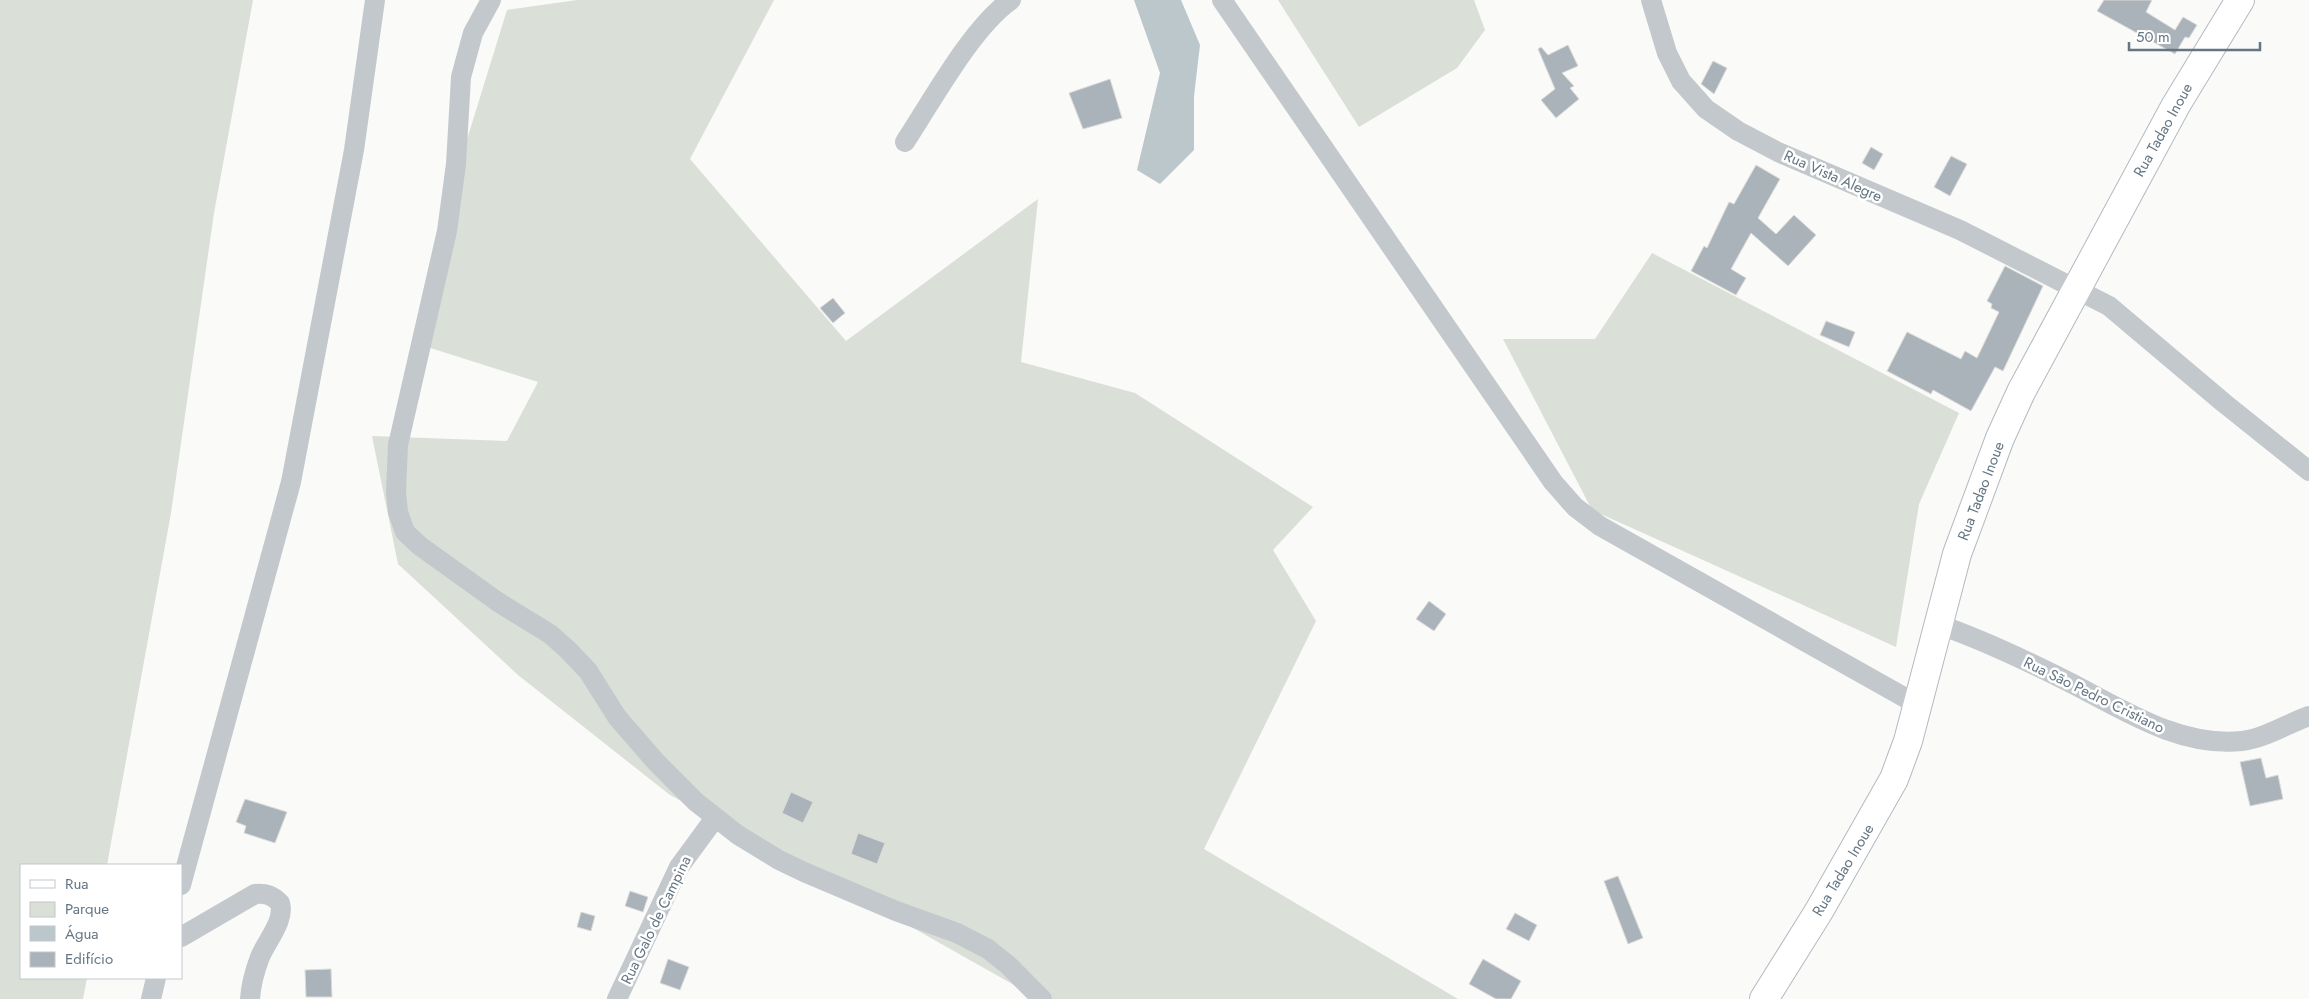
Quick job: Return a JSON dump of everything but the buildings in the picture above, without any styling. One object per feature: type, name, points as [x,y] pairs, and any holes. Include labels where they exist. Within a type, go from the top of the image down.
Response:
[{"type":"street","points":[[182,881],[291,482],[354,150],[375,0]]},
{"type":"street","points":[[492,0],[473,33],[461,77],[456,164],[447,231],[398,445],[396,492],[399,517],[405,532],[412,540],[498,602],[550,634],[572,654],[588,671],[606,701],[634,738],[696,802],[738,835],[779,860],[896,910],[957,933],[988,949],[1008,965],[1042,999]]},
{"type":"street","points":[[905,142],[962,54],[998,9],[1011,0]]},
{"type":"street","points":[[1222,0],[1553,482],[1575,507],[1600,526],[1918,705]]},
{"type":"street","name":"Rua Vista Alegre","points":[[1651,0],[1667,53],[1680,81],[1706,109],[1738,131],[1778,152],[1960,230],[2076,287],[2109,306],[2309,470]]},
{"type":"street","name":"Rua Tadao Inoue","points":[[1764,999],[1874,817],[1894,779],[1918,705],[1957,554],[2000,438],[2021,392],[2076,287],[2176,105],[2240,0]]},
{"type":"street","name":"Rua São Pedro Cristiano","points":[[1940,625],[1968,635],[2017,657],[2148,722],[2186,736],[2219,741],[2246,740],[2309,716]]},
{"type":"street","name":"Rua Galo de Campina","points":[[617,999],[679,867],[716,818]]},
{"type":"street","points":[[182,936],[254,894],[272,895],[280,903],[281,917],[260,956],[254,975],[250,999]]},
{"type":"street","points":[[151,999],[156,979]]},
{"type":"green space","points":[[0,0],[253,0],[214,213],[171,513],[107,864],[20,864],[20,979],[87,979],[83,999],[0,999]]},
{"type":"green space","points":[[577,0],[774,0],[690,159],[846,341],[1038,199],[1021,362],[1135,393],[1313,507],[1273,550],[1316,621],[1204,849],[1458,999],[1039,999],[860,898],[670,795],[518,675],[398,564],[372,436],[507,441],[538,382],[418,344],[461,159],[507,10]]},
{"type":"green space","points":[[1278,0],[1474,0],[1485,30],[1457,68],[1359,127]]},
{"type":"green space","points":[[1652,253],[1959,413],[1919,504],[1896,647],[1592,510],[1503,339],[1595,339]]},
{"type":"water","points":[[1134,0],[1181,0],[1200,45],[1194,96],[1194,150],[1160,184],[1137,170],[1160,73]]}]
